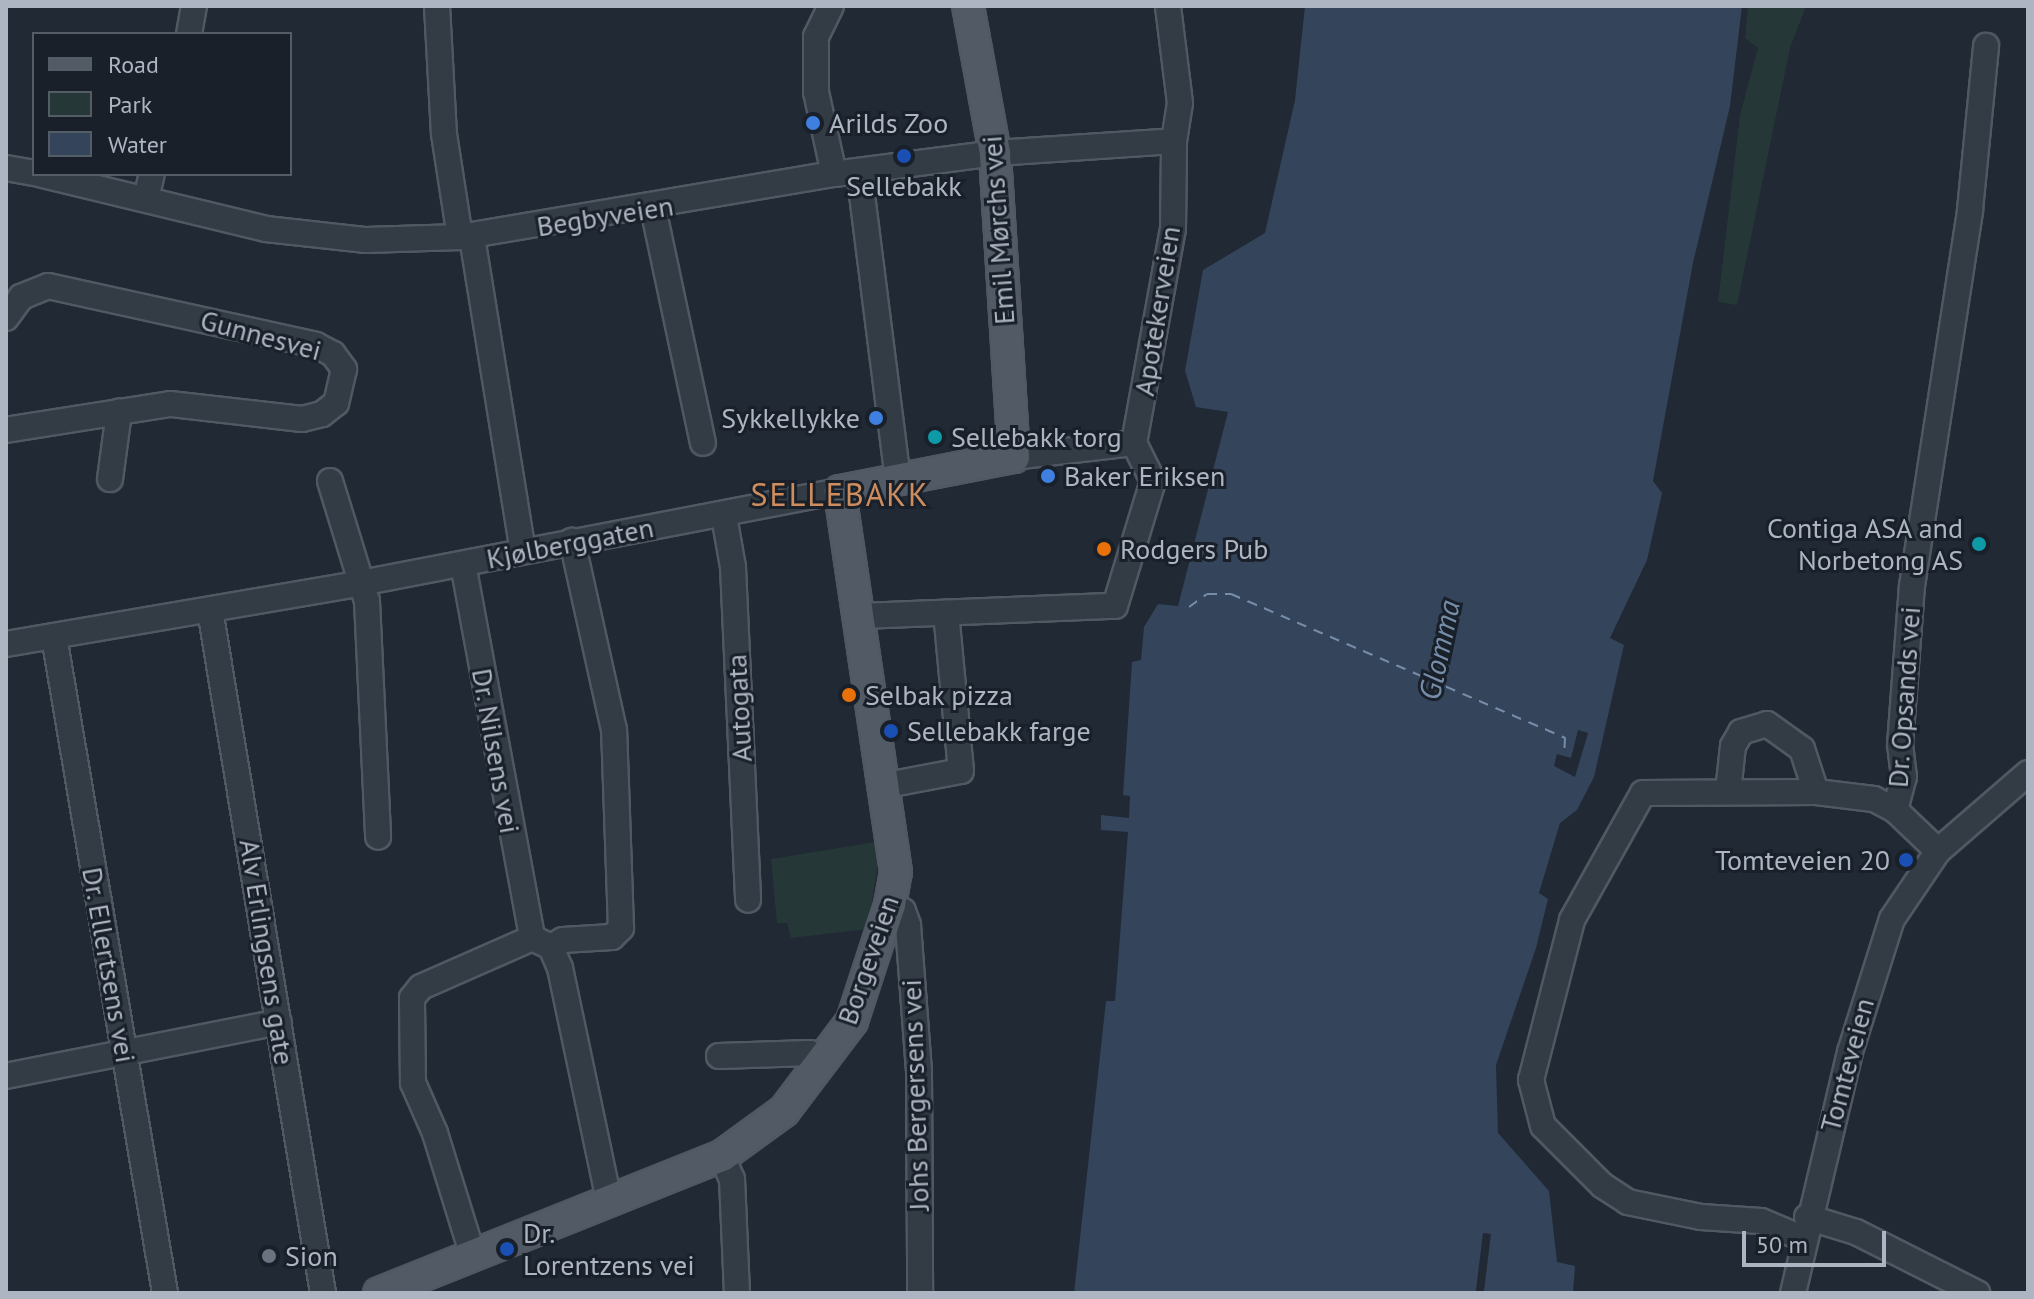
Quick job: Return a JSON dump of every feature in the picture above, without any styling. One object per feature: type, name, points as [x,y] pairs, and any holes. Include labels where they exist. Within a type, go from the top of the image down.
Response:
[{"type":"main road","name":"Emil Mørchs vei","points":[[968,6],[995,153],[1014,457]]},
{"type":"main road","name":"Kjølberggaten","points":[[840,491],[1014,457]]},
{"type":"main road","name":"Borgeveien","points":[[379,1293],[722,1156],[784,1111],[825,1062],[852,1021],[890,905],[895,844],[840,491]]},
{"type":"street","points":[[189,32],[194,6]]},
{"type":"street","points":[[437,6],[444,134],[466,237],[523,551]]},
{"type":"street","points":[[831,6],[816,37],[816,92],[834,174]]},
{"type":"street","name":"Apotekerveien","points":[[1134,443],[1173,229],[1174,141],[1180,103],[1168,6]]},
{"type":"street","name":"Dr. Opsands vei","points":[[1804,1227],[1701,1217],[1628,1202],[1570,1155],[1543,1126],[1531,1080],[1572,920],[1643,793],[1816,792],[1874,799],[1895,810],[1904,777],[1900,745],[1912,586],[1970,210],[1986,46]]},
{"type":"street","name":"Begbyveien","points":[[46,176],[266,229],[366,240],[466,237],[653,208],[834,174],[995,153],[1174,141]]},
{"type":"street","name":"Begbyveien","points":[[6,168],[32,173]]},
{"type":"street","points":[[859,171],[898,481]]},
{"type":"street","points":[[146,199],[152,176]]},
{"type":"street","points":[[653,208],[703,443]]},
{"type":"street","name":"Gunnesvei","points":[[6,318],[21,297],[48,286],[316,345],[333,354],[344,369],[336,403],[322,414],[302,419],[170,404],[6,430]]},
{"type":"street","points":[[110,479],[119,412]]},
{"type":"street","points":[[861,616],[1115,606],[1153,481],[1134,443]]},
{"type":"street","name":"Kjølberggaten","points":[[1014,457],[1134,443]]},
{"type":"street","points":[[330,481],[367,601],[378,837]]},
{"type":"street","name":"Kjølberggaten","points":[[6,644],[361,583],[572,541],[724,516],[840,491]]},
{"type":"street","name":"Autogata","points":[[724,516],[733,567],[748,900]]},
{"type":"street","points":[[473,1256],[435,1133],[413,1083],[412,998],[421,987],[541,943],[612,937],[621,928],[614,730],[572,541]]},
{"type":"street","name":"Dr. Nilsens vei","points":[[463,564],[541,943],[560,968],[609,1201]]},
{"type":"street","name":"Alv Erlingsens gate","points":[[210,610],[323,1293]]},
{"type":"street","points":[[887,785],[961,771],[946,613]]},
{"type":"street","name":"Dr. Ellertsens vei","points":[[54,636],[165,1293]]},
{"type":"street","points":[[1728,792],[1733,746],[1741,732],[1767,724],[1802,749],[1816,792]]},
{"type":"street","name":"Tomteveien","points":[[1793,1293],[1804,1227],[1876,960],[1892,919],[1938,851],[2028,773]]},
{"type":"street","points":[[1895,810],[1938,851]]},
{"type":"street","name":"Johs Bergersens vei","points":[[890,905],[903,911],[908,925],[919,1071],[920,1293]]},
{"type":"street","points":[[6,1076],[279,1022]]},
{"type":"street","points":[[719,1056],[810,1053],[825,1062]]},
{"type":"street","points":[[722,1156],[732,1179],[737,1293]]},
{"type":"street","points":[[1804,1227],[1856,1232],[1977,1293]]},
{"type":"green space","points":[[1748,6],[1806,6],[1790,48],[1737,305],[1718,302],[1740,115],[1758,48],[1745,38]]},
{"type":"green space","points":[[881,841],[868,929],[791,938],[787,923],[777,923],[771,859]]},
{"type":"water","name":"Glomma","points":[[1305,6],[1742,6],[1730,106],[1693,263],[1653,481],[1662,493],[1647,560],[1610,638],[1624,645],[1594,777],[1577,810],[1560,823],[1539,893],[1548,899],[1536,948],[1496,1065],[1498,1133],[1549,1191],[1557,1262],[1575,1266],[1573,1293],[1074,1293],[1106,1001],[1115,1001],[1128,832],[1101,830],[1101,815],[1129,818],[1130,796],[1123,795],[1132,662],[1141,660],[1144,627],[1158,604],[1178,606],[1228,412],[1196,407],[1185,371],[1203,270],[1265,233],[1295,100]]},
{"type":"pier","points":[[1578,730],[1588,733],[1575,777],[1554,766],[1557,754],[1571,758]]},
{"type":"pier","points":[[1483,1233],[1491,1234],[1484,1293],[1476,1293]]},
{"type":"ferry route","points":[[1189,607],[1207,594],[1231,594],[1565,738],[1564,756]]},
{"type":"place","name":"Arilds Zoo","points":[[813,123]]},
{"type":"place","name":"Sellebakk","points":[[904,156]]},
{"type":"place","name":"Sykkellykke","points":[[876,418]]},
{"type":"place","name":"Sellebakk torg","points":[[935,437]]},
{"type":"place","name":"Baker Eriksen","points":[[1048,476]]},
{"type":"place","name":"Contiga ASA and Norbetong AS","points":[[1979,544]]},
{"type":"place","name":"Rodgers Pub","points":[[1104,549]]},
{"type":"place","name":"Selbak pizza","points":[[849,695]]},
{"type":"place","name":"Sellebakk farge","points":[[891,731]]},
{"type":"place","name":"Tomteveien 20","points":[[1906,860]]},
{"type":"place","name":"Dr. Lorentzens vei","points":[[507,1249]]},
{"type":"place","name":"Sion","points":[[269,1256]]},
{"type":"district","name":"SELLEBAKK","points":[[840,494]]}]
